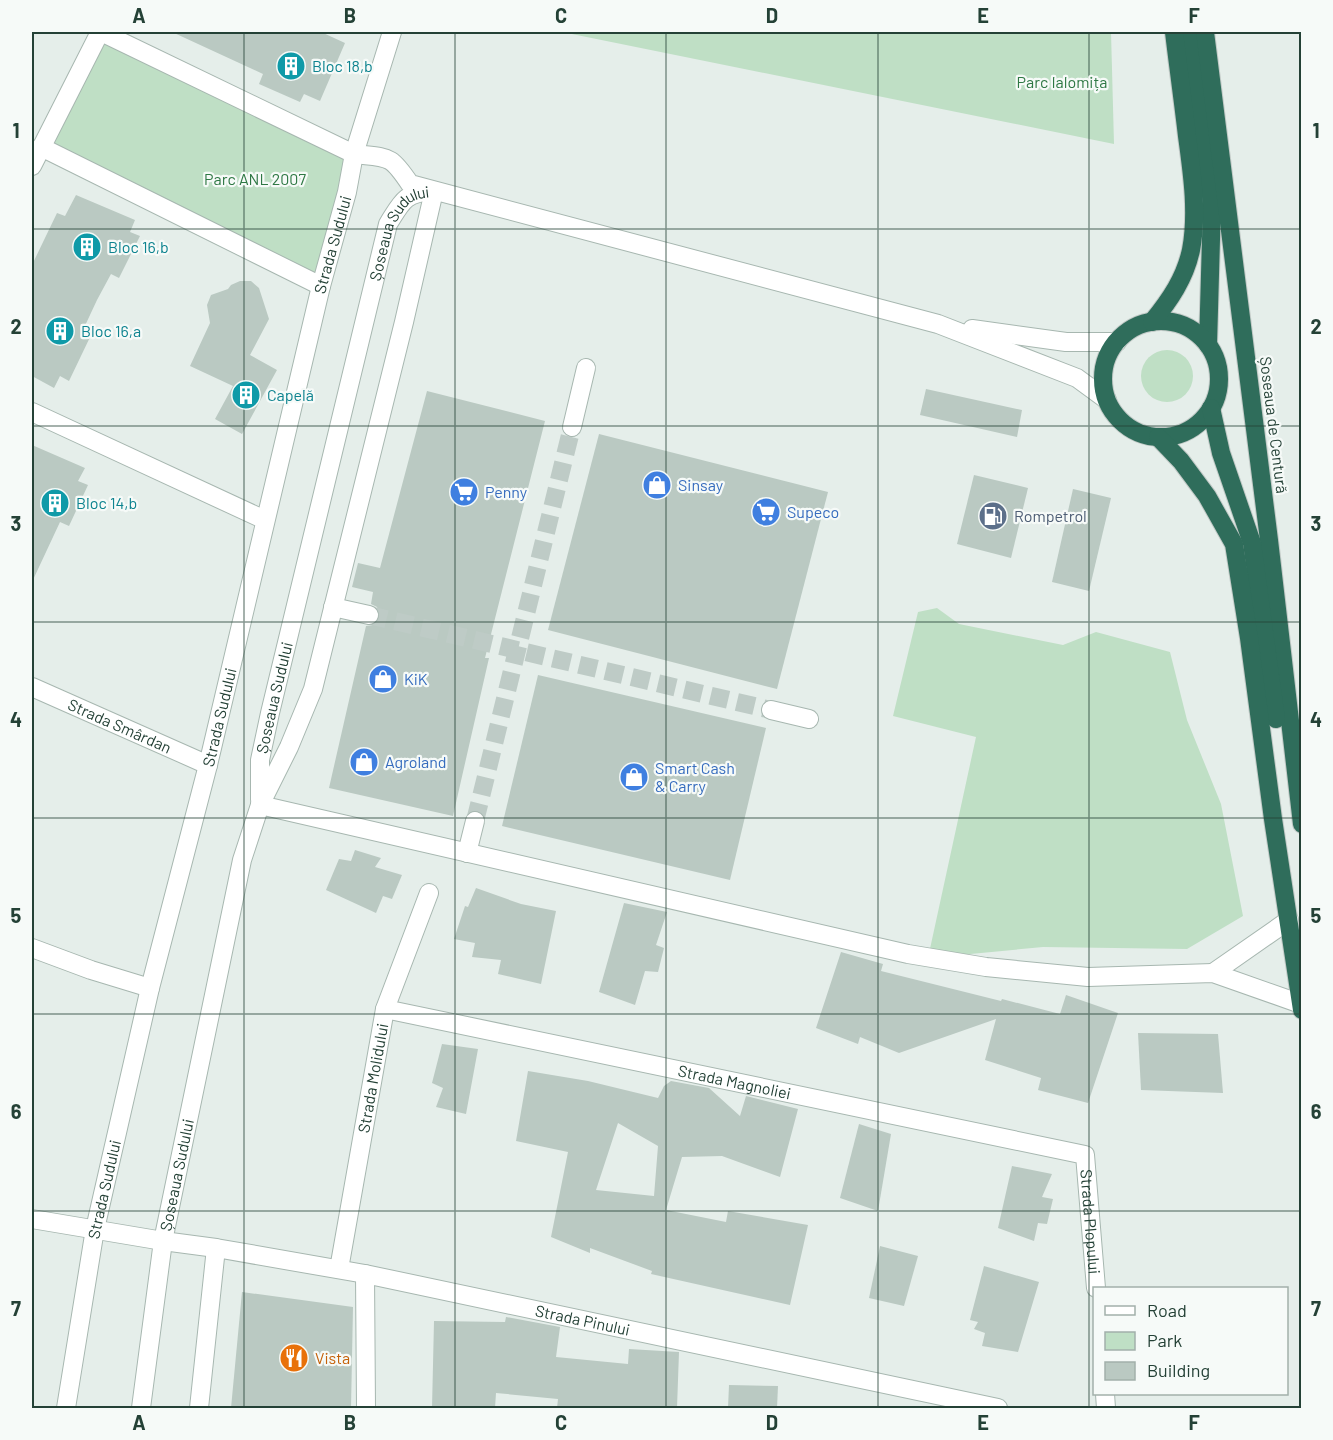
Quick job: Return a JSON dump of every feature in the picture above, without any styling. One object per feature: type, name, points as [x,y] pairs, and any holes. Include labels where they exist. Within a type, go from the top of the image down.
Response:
[{"type":"highway","points":[[1152,322],[1171,298],[1182,277],[1191,250],[1194,213],[1174,32]]},
{"type":"highway","points":[[1190,32],[1212,204],[1208,345]]},
{"type":"highway","name":"Șoseaua de Centură","points":[[1205,32],[1302,824]]},
{"type":"highway","points":[[1152,322],[1174,322],[1184,326],[1208,345],[1214,355],[1219,376],[1211,408],[1205,417],[1189,430],[1179,434],[1158,437],[1137,432],[1127,426],[1112,410],[1107,400],[1104,376],[1106,363],[1117,342],[1132,329],[1152,322]]},
{"type":"highway","points":[[1211,408],[1221,453],[1252,543],[1278,728],[1293,763]]},
{"type":"highway","points":[[1158,437],[1181,461],[1207,496],[1234,544],[1301,1007]]},
{"type":"street","points":[[32,166],[101,32],[354,154],[388,157],[398,166],[410,184],[938,324],[1047,340],[1117,342]]},
{"type":"street","name":"Strada Sudului","points":[[66,1408],[95,1228],[150,988],[208,765],[321,285],[347,192],[354,154],[392,32]]},
{"type":"street","points":[[41,147],[321,285]]},
{"type":"street","name":"Șoseaua Sudului","points":[[141,1408],[163,1241],[242,860],[260,805],[289,747],[313,689],[434,191],[415,192],[401,203],[388,224],[270,713],[260,760],[260,805]]},
{"type":"street","points":[[938,324],[1077,378],[1107,400]]},
{"type":"street","points":[[572,427],[586,368]]},
{"type":"street","points":[[32,412],[266,520]]},
{"type":"street","points":[[333,607],[369,615]]},
{"type":"street","name":"Strada Smârdan","points":[[32,687],[208,765]]},
{"type":"street","points":[[771,710],[809,718]]},
{"type":"street","points":[[260,805],[908,954],[963,964],[1088,977],[1213,974],[1301,1007]]},
{"type":"street","points":[[467,853],[475,821]]},
{"type":"street","name":"Strada Molidului","points":[[339,1269],[385,1009],[429,893]]},
{"type":"street","points":[[1213,974],[1289,920]]},
{"type":"street","points":[[32,948],[91,970],[150,988]]},
{"type":"street","name":"Strada Magnoliei","points":[[385,1009],[1085,1155]]},
{"type":"street","name":"Strada Plopului","points":[[1085,1155],[1096,1287]]},
{"type":"street","name":"Strada Pinului","points":[[32,1219],[365,1274],[998,1408]]},
{"type":"street","points":[[199,1408],[216,1248]]},
{"type":"street","points":[[365,1274],[366,1408]]},
{"type":"green space","name":"Parc ANL 2007","points":[[100,32],[354,154],[321,286],[41,147]]},
{"type":"green space","name":"Parc Ialomița","points":[[562,32],[1111,32],[1114,144]]},
{"type":"green space","points":[[1162,350],[1172,350],[1181,354],[1189,362],[1193,376],[1189,390],[1181,398],[1172,402],[1162,402],[1153,398],[1145,390],[1141,381],[1141,371],[1145,362],[1153,354]]},
{"type":"green space","points":[[937,608],[959,624],[1063,645],[1096,632],[1170,652],[1187,720],[1221,804],[1243,916],[1187,949],[1043,947],[928,958],[976,737],[893,716],[918,612]]},
{"type":"building","name":"Bloc 18,b","points":[[172,32],[321,32],[345,43],[320,101],[304,94],[300,102],[259,84],[263,74]]},
{"type":"building","points":[[76,195],[135,220],[130,232],[140,236],[119,278],[111,274],[97,300],[83,330],[92,333],[69,381],[60,376],[54,388],[32,376],[32,265],[57,213],[65,216]]},
{"type":"building","points":[[240,281],[251,281],[259,288],[269,319],[250,355],[277,370],[242,434],[215,419],[233,386],[190,366],[210,323],[207,305],[211,295],[228,289]]},
{"type":"building","points":[[926,389],[1022,410],[1017,437],[920,415]]},
{"type":"building","points":[[427,391],[545,421],[485,658],[489,658],[453,816],[329,788],[366,626],[373,625],[380,617],[377,607],[371,604],[373,592],[352,587],[358,563],[380,568]]},
{"type":"building","points":[[599,434],[828,492],[777,689],[548,630]]},
{"type":"building","name":"Bloc 14,b","points":[[32,445],[85,468],[78,481],[88,485],[69,526],[60,522],[32,582]]},
{"type":"building","name":"Rompetrol","points":[[974,475],[1028,488],[1011,558],[957,544]]},
{"type":"building","points":[[1073,489],[1111,498],[1089,591],[1052,582]]},
{"type":"building","name":"Smart Cash & Carry","points":[[538,675],[766,728],[730,880],[502,826]]},
{"type":"building","points":[[355,850],[381,858],[375,867],[402,875],[392,899],[383,896],[376,913],[326,890],[339,859],[351,861]]},
{"type":"building","points":[[476,888],[521,904],[556,911],[541,984],[498,974],[501,960],[472,957],[475,943],[454,939],[465,906],[468,907]]},
{"type":"building","points":[[624,903],[667,912],[656,945],[664,948],[658,972],[645,971],[635,1005],[599,992]]},
{"type":"building","points":[[841,952],[883,964],[881,971],[1060,1014],[1066,995],[1118,1013],[1088,1103],[1038,1090],[1041,1078],[985,1060],[996,1019],[899,1053],[860,1037],[858,1044],[816,1028]]},
{"type":"building","points":[[1138,1033],[1218,1034],[1223,1093],[1141,1090]]},
{"type":"building","points":[[442,1044],[478,1049],[466,1114],[436,1107],[443,1088],[432,1083]]},
{"type":"building","points":[[528,1071],[588,1081],[658,1098],[664,1086],[671,1081],[709,1088],[740,1116],[746,1096],[798,1109],[780,1177],[722,1156],[682,1157],[666,1210],[726,1222],[728,1211],[808,1225],[790,1305],[651,1274],[652,1271],[590,1248],[590,1253],[551,1237],[568,1152],[516,1141]],"holes":[[[618,1123],[658,1146],[654,1196],[596,1190]]]},
{"type":"building","points":[[859,1124],[891,1134],[878,1211],[840,1198]]},
{"type":"building","points":[[1012,1166],[1052,1174],[1042,1197],[1053,1199],[1047,1224],[1038,1223],[1034,1241],[998,1228]]},
{"type":"building","points":[[880,1246],[918,1256],[904,1306],[869,1298]]},
{"type":"building","points":[[984,1266],[1039,1282],[1018,1352],[982,1346],[985,1333],[974,1329],[978,1322],[970,1320]]},
{"type":"building","name":"Vista","points":[[242,1292],[353,1307],[351,1408],[231,1408]]},
{"type":"building","points":[[506,1317],[560,1327],[556,1357],[628,1364],[629,1349],[679,1352],[677,1408],[557,1408],[558,1399],[496,1393],[495,1408],[432,1408],[434,1321],[505,1322]]},
{"type":"building","points":[[729,1385],[778,1386],[777,1408],[728,1408]]},
{"type":"tunnel","points":[[475,821],[572,427]]},
{"type":"tunnel","points":[[369,615],[771,710]]},
{"type":"place","name":"Bloc 18,b","points":[[291,66]]},
{"type":"place","name":"Bloc 16,b","points":[[87,247]]},
{"type":"place","name":"Bloc 16,a","points":[[60,331]]},
{"type":"place","name":"Capelă","points":[[246,395]]},
{"type":"place","name":"Sinsay","points":[[657,485]]},
{"type":"place","name":"Penny","points":[[464,492]]},
{"type":"place","name":"Bloc 14,b","points":[[55,503]]},
{"type":"place","name":"Supeco","points":[[766,512]]},
{"type":"place","name":"Rompetrol","points":[[993,516]]},
{"type":"place","name":"KiK","points":[[383,679]]},
{"type":"place","name":"Agroland","points":[[364,762]]},
{"type":"place","name":"Smart Cash & Carry","points":[[634,777]]},
{"type":"place","name":"Vista","points":[[294,1358]]}]
